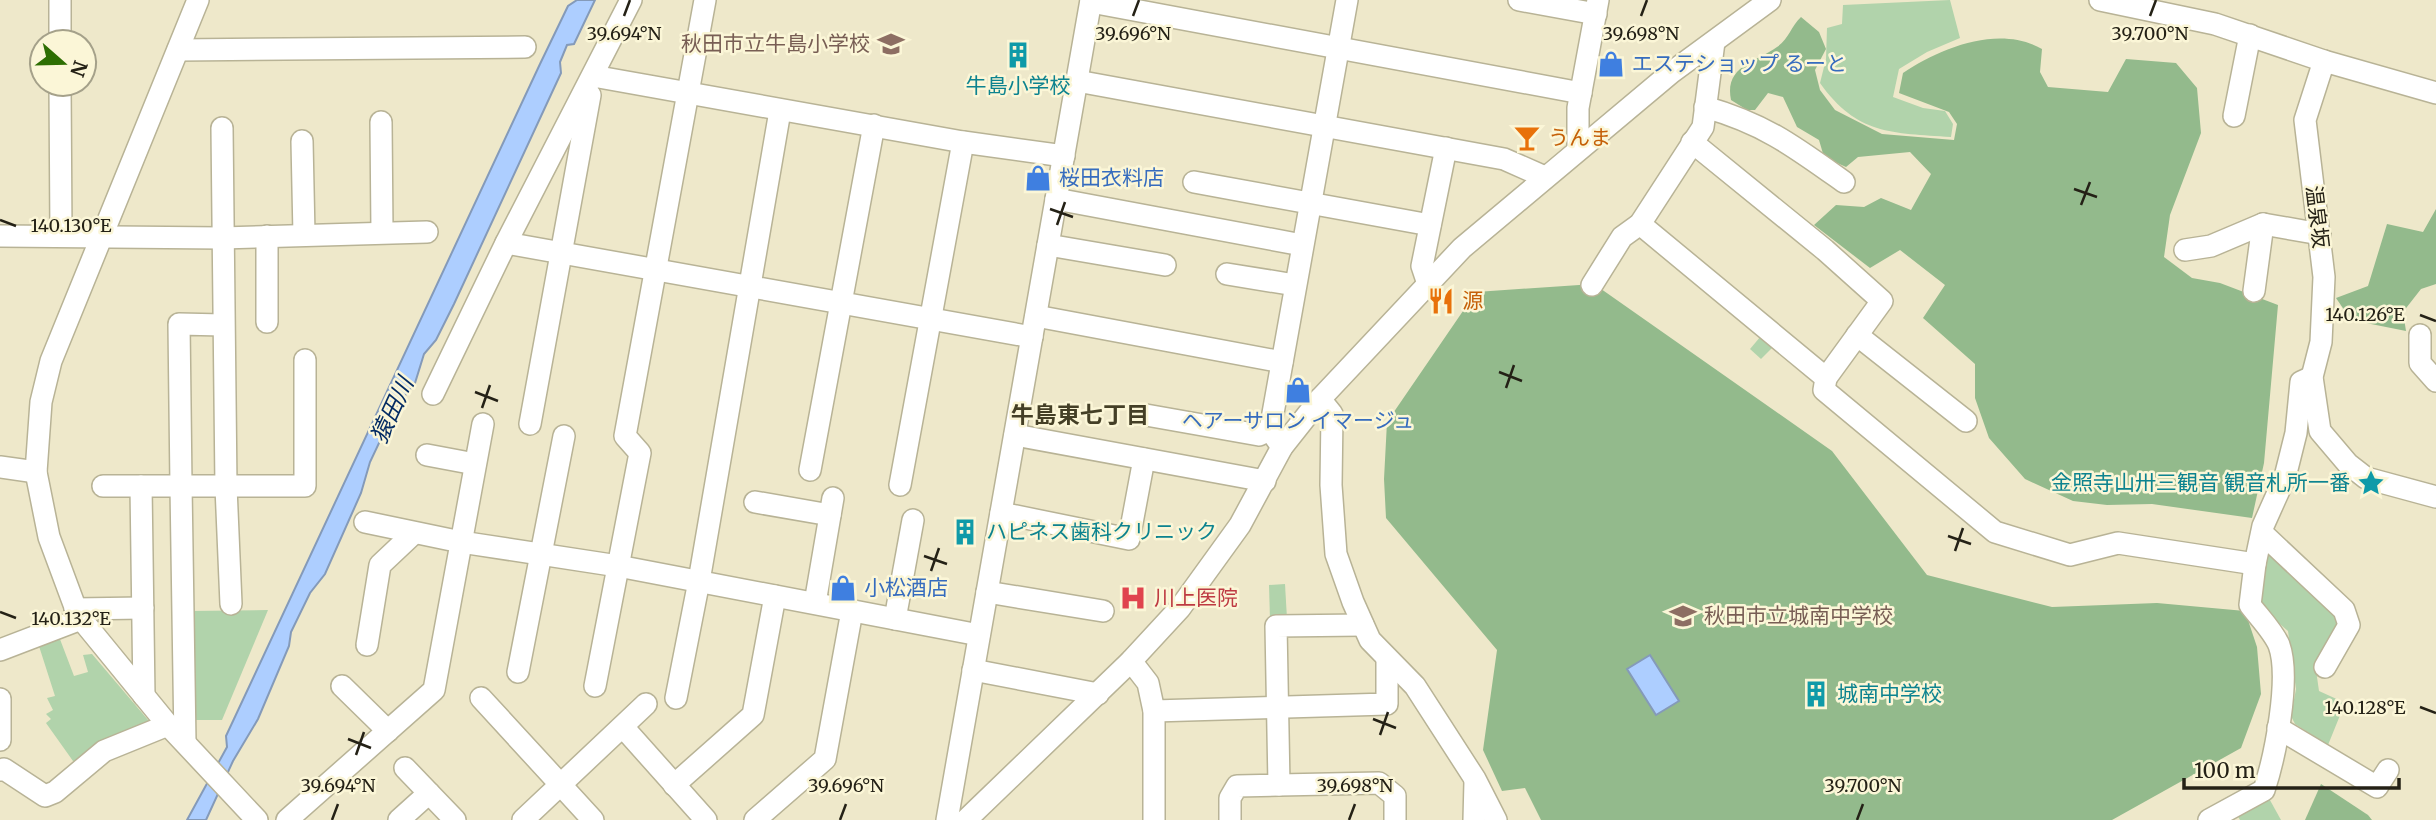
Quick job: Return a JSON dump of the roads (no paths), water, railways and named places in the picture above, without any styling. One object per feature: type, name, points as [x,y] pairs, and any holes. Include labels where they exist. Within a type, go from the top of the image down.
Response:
[{"type":"street","points":[[60,0],[60,28]]},
{"type":"street","points":[[198,0],[51,361],[41,402],[36,472],[49,537],[78,614],[168,725],[257,820]]},
{"type":"street","points":[[595,686],[640,453],[625,436],[658,270],[705,0]]},
{"type":"street","points":[[966,820],[1098,694],[1180,608],[1240,525],[1265,481],[1276,439],[1282,362],[1347,0]]},
{"type":"street","points":[[1519,0],[1597,7],[1581,93],[1578,149]]},
{"type":"street","points":[[1276,439],[1320,399],[1462,248],[1578,149],[1770,0]]},
{"type":"street","points":[[2106,0],[2178,7],[2324,61],[2436,93]]},
{"type":"street","points":[[947,820],[1091,1],[1581,93]]},
{"type":"street","points":[[433,394],[506,243],[593,76],[623,3]]},
{"type":"street","points":[[2234,116],[2250,35]]},
{"type":"street","points":[[1592,285],[1622,237],[1640,224],[1703,127],[1714,41]]},
{"type":"street","points":[[178,50],[525,47]]},
{"type":"street","name":"温泉坂","points":[[2312,377],[2321,342],[2324,277],[2305,120],[2324,61]]},
{"type":"street","points":[[593,76],[780,111],[1064,156]]},
{"type":"street","points":[[530,424],[593,76]]},
{"type":"street","points":[[1077,81],[1504,159],[1545,177]]},
{"type":"street","points":[[60,98],[61,236]]},
{"type":"street","points":[[1705,107],[1743,118],[1779,135],[1844,182]]},
{"type":"street","points":[[676,698],[699,581],[780,111]]},
{"type":"street","points":[[381,122],[382,232]]},
{"type":"street","points":[[810,470],[874,125]]},
{"type":"street","points":[[222,128],[226,486],[231,604]]},
{"type":"street","points":[[302,141],[304,235]]},
{"type":"street","points":[[900,485],[963,142]]},
{"type":"street","points":[[1692,142],[1825,250],[1882,301],[1826,378],[1824,390],[1995,532],[2070,555],[2118,543],[2255,564]]},
{"type":"street","points":[[1428,284],[1422,266],[1446,148]]},
{"type":"street","points":[[1194,182],[1430,225]]},
{"type":"street","points":[[1056,199],[1302,245]]},
{"type":"street","points":[[1640,224],[1826,378]]},
{"type":"street","points":[[2185,250],[2211,246],[2263,224],[2320,234]]},
{"type":"street","points":[[2254,291],[2263,224]]},
{"type":"street","points":[[0,236],[222,238],[427,232]]},
{"type":"street","points":[[267,236],[267,322]]},
{"type":"street","points":[[506,243],[929,320],[1034,327],[1282,362]]},
{"type":"street","points":[[1048,245],[1165,265]]},
{"type":"street","points":[[1227,274],[1295,285]]},
{"type":"street","points":[[191,749],[181,486],[179,324],[223,325]]},
{"type":"street","points":[[1857,335],[1966,421]]},
{"type":"street","points":[[2420,335],[2420,363],[2436,381]]},
{"type":"street","points":[[103,486],[305,486],[304,360]]},
{"type":"street","points":[[2209,820],[2264,790],[2278,728],[2283,670],[2278,645],[2250,605],[2262,533],[2285,477],[2296,433],[2301,382],[2312,377],[2320,431],[2348,464],[2366,478],[2436,497]]},
{"type":"street","points":[[1320,399],[1332,414],[1331,485],[1336,554],[1363,625],[1370,640],[1415,686],[1475,779],[1496,820]]},
{"type":"street","points":[[1146,415],[1276,439]]},
{"type":"street","points":[[287,820],[434,691],[483,424]]},
{"type":"street","points":[[1015,435],[1265,481]]},
{"type":"street","points":[[518,672],[564,436]]},
{"type":"street","points":[[427,455],[475,464]]},
{"type":"street","points":[[1001,513],[1129,539],[1144,459]]},
{"type":"street","points":[[0,467],[36,472]]},
{"type":"street","points":[[141,486],[144,696]]},
{"type":"street","points":[[755,502],[832,506],[815,603]]},
{"type":"street","points":[[895,619],[913,520]]},
{"type":"street","points":[[365,522],[461,542],[618,566],[979,635]]},
{"type":"street","points":[[367,645],[380,565],[414,533]]},
{"type":"street","points":[[2262,533],[2344,610],[2348,625],[2325,667]]},
{"type":"street","points":[[987,592],[1103,611]]},
{"type":"street","points":[[674,785],[752,715],[775,596]]},
{"type":"street","points":[[0,650],[78,614],[143,608]]},
{"type":"street","points":[[755,820],[825,759],[852,611]]},
{"type":"street","points":[[1279,785],[1276,626],[1363,625]]},
{"type":"street","points":[[1154,711],[1387,705],[1387,659]]},
{"type":"street","points":[[1131,661],[1148,684],[1154,711],[1154,820]]},
{"type":"street","points":[[973,670],[1098,694]]},
{"type":"street","points":[[342,686],[388,731]]},
{"type":"street","points":[[481,698],[593,820]]},
{"type":"street","points":[[0,699],[0,740]]},
{"type":"street","points":[[523,820],[646,704]]},
{"type":"street","points":[[1,765],[45,796],[55,792],[104,751],[168,725]]},
{"type":"street","points":[[623,727],[706,820]]},
{"type":"street","points":[[2278,728],[2377,787],[2388,770]]},
{"type":"street","points":[[405,768],[455,820]]},
{"type":"street","points":[[1474,820],[1475,779]]},
{"type":"street","points":[[1230,820],[1230,798],[1237,786],[1379,783],[1395,796],[1395,820]]},
{"type":"street","points":[[399,820],[429,793]]},
{"type":"water","name":"猿田川","points":[[577,0],[595,0],[574,44],[567,45],[560,62],[561,73],[454,304],[436,340],[424,354],[415,383],[396,407],[370,462],[361,493],[325,574],[310,593],[291,632],[289,646],[258,719],[233,761],[206,820],[187,820],[227,747],[226,736],[540,64],[568,6]]},
{"type":"water","points":[[1650,655],[1679,701],[1656,715],[1627,669]]},
{"type":"place","name":"秋田市立牛島小学校","points":[[891,44]]},
{"type":"place","name":"牛島小学校","points":[[1018,55]]},
{"type":"place","name":"エステショップ るーと","points":[[1611,64]]},
{"type":"place","name":"うんま","points":[[1527,138]]},
{"type":"place","name":"桜田衣料店","points":[[1038,178]]},
{"type":"place","name":"源","points":[[1441,301]]},
{"type":"place","name":"ヘアーサロン イマージュ","points":[[1298,390]]},
{"type":"place","name":"金照寺山卅三観音 観音札所一番","points":[[2371,483]]},
{"type":"place","name":"ハピネス歯科クリニック","points":[[965,532]]},
{"type":"place","name":"小松酒店","points":[[843,588]]},
{"type":"place","name":"川上医院","points":[[1133,598]]},
{"type":"place","name":"秋田市立城南中学校","points":[[1683,616]]},
{"type":"place","name":"城南中学校","points":[[1816,694]]},
{"type":"district","name":"牛島東七丁目","points":[[1080,415]]}]
